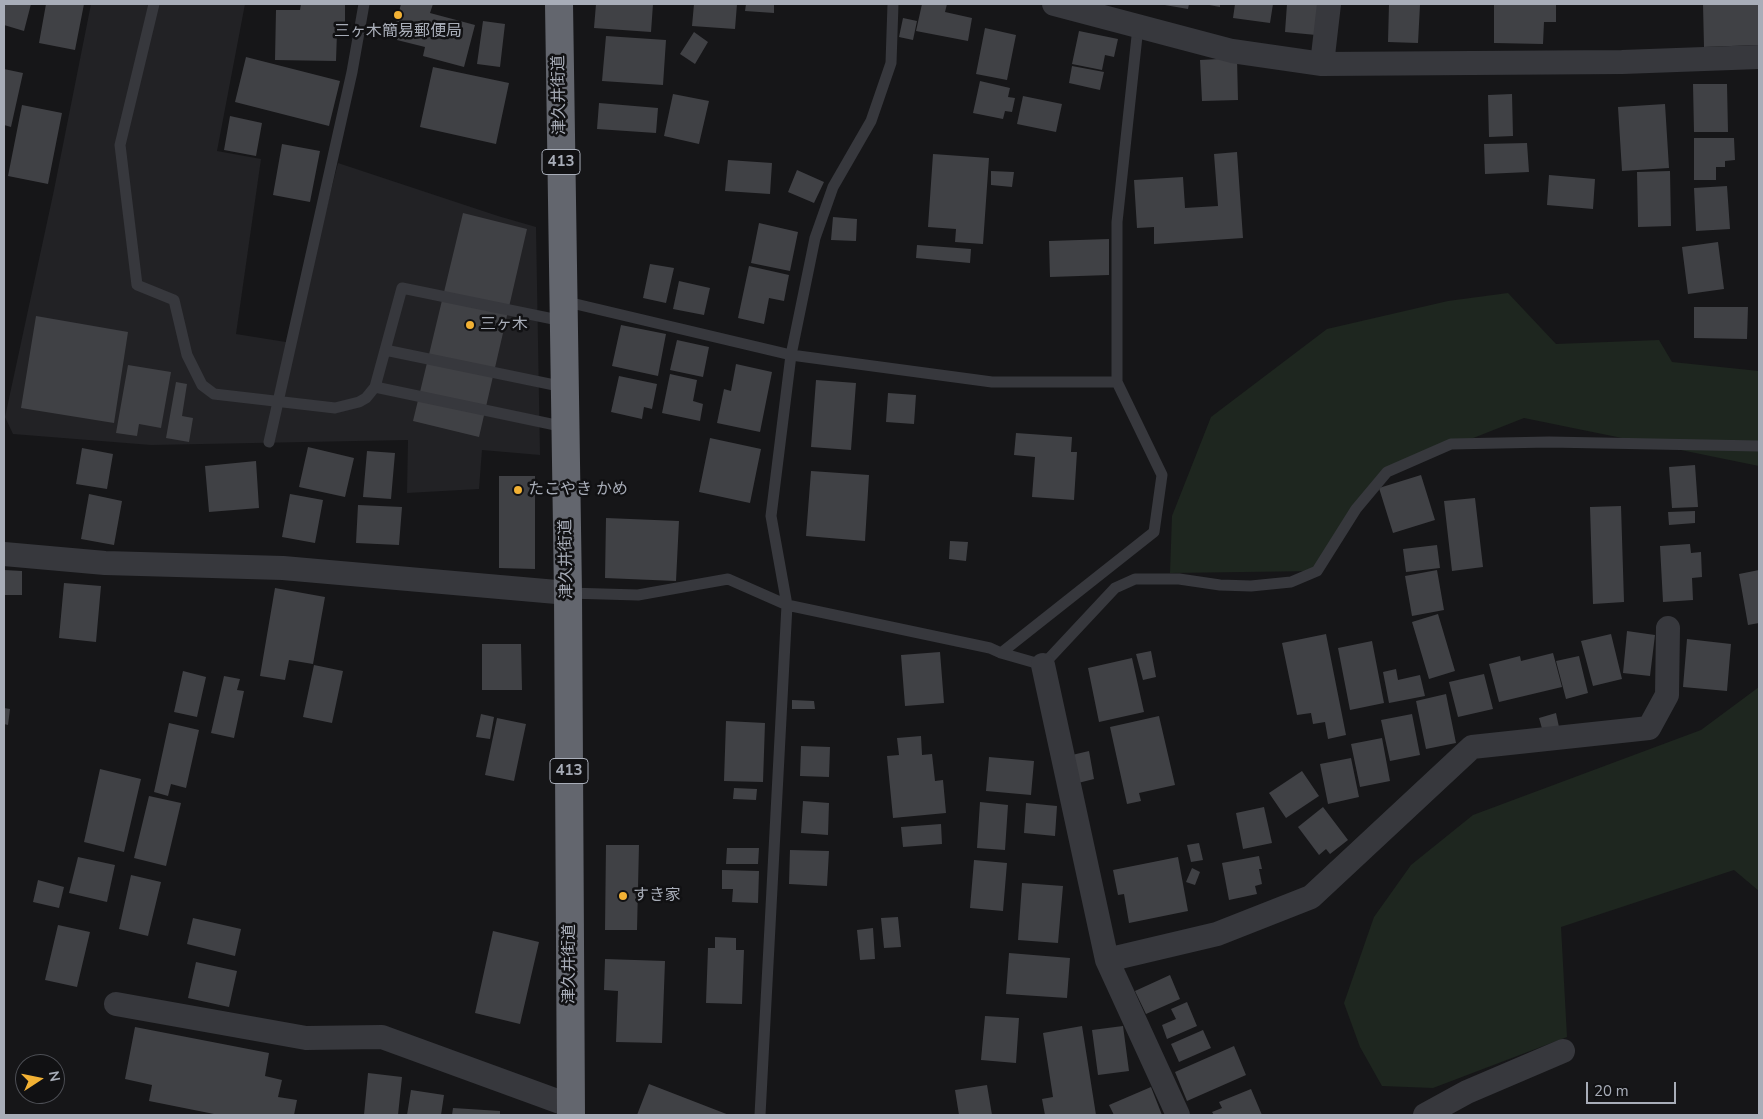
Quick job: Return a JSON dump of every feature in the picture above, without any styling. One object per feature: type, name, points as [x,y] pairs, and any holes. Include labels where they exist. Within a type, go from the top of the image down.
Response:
[{"type":"highway","name":"津久井街道","points":[[559,4],[568,592],[571,1110]]},
{"type":"street","points":[[1054,4],[1232,51],[1322,64],[1622,62],[1759,57]]},
{"type":"street","points":[[1322,64],[1329,4]]},
{"type":"street","points":[[4,554],[105,563],[284,568],[568,592]]},
{"type":"street","points":[[1107,960],[1217,934],[1311,897],[1472,746],[1649,728],[1667,695],[1668,628]]},
{"type":"street","points":[[1043,665],[1107,960],[1178,1115]]},
{"type":"street","points":[[116,1004],[306,1038],[382,1037],[571,1110]]},
{"type":"street","points":[[1425,1115],[1467,1092],[1563,1051]]},
{"type":"lane","points":[[154,4],[120,145],[137,285],[174,300],[187,355],[202,385],[214,394],[335,408],[366,398],[375,387],[402,288],[563,311],[791,355],[992,382],[1117,382]]},
{"type":"lane","points":[[269,442],[352,72],[364,4]]},
{"type":"lane","points":[[760,1115],[787,606],[771,516],[791,355],[815,238],[833,187],[871,121],[890,63],[893,4]]},
{"type":"lane","points":[[1001,653],[1154,532],[1162,475],[1117,382],[1117,222],[1138,27]]},
{"type":"lane","points":[[385,350],[564,387]]},
{"type":"lane","points":[[375,387],[565,427]]},
{"type":"lane","points":[[568,592],[638,595],[728,579],[787,606],[990,648],[1043,665],[1115,588],[1135,579],[1179,579],[1220,585],[1251,586],[1291,582],[1317,571],[1356,509],[1387,472],[1451,444],[1549,442],[1759,446]]},
{"type":"shaded area","points":[[91,4],[245,4],[217,151],[261,159],[236,334],[292,343],[338,163],[536,227],[540,455],[482,450],[479,489],[407,493],[408,440],[151,445],[13,434],[5,417],[54,190]]},
{"type":"shaded area","points":[[1508,293],[1556,344],[1659,340],[1672,362],[1759,371],[1759,466],[1524,418],[1387,472],[1317,571],[1170,573],[1172,516],[1211,417],[1327,329],[1448,301]]},
{"type":"shaded area","points":[[1759,687],[1759,891],[1734,870],[1561,927],[1567,1037],[1433,1088],[1382,1086],[1360,1047],[1344,1003],[1374,917],[1411,865],[1473,815],[1701,730]]},
{"type":"building","points":[[4,4],[31,4],[24,31],[4,25]]},
{"type":"building","points":[[46,4],[84,4],[75,50],[39,43]]},
{"type":"building","points":[[301,4],[345,4],[345,32],[337,32],[336,61],[275,60],[276,10],[300,10]]},
{"type":"building","points":[[401,4],[433,4],[430,13],[475,25],[464,67],[423,56],[425,47],[397,40],[401,24],[396,23]]},
{"type":"building","points":[[596,4],[653,4],[651,32],[594,28]]},
{"type":"building","points":[[694,4],[737,4],[735,29],[692,26]]},
{"type":"building","points":[[746,4],[774,4],[774,13],[745,11]]},
{"type":"building","points":[[922,4],[947,4],[945,12],[972,18],[968,41],[916,31]]},
{"type":"building","points":[[1159,4],[1189,4],[1188,9]]},
{"type":"building","points":[[1204,4],[1220,4],[1220,7]]},
{"type":"building","points":[[1235,4],[1273,4],[1270,23],[1233,18]]},
{"type":"building","points":[[1287,4],[1318,4],[1316,35],[1285,32]]},
{"type":"building","points":[[1389,4],[1420,5],[1418,43],[1388,42]]},
{"type":"building","points":[[1494,4],[1556,4],[1556,22],[1544,22],[1543,44],[1494,43]]},
{"type":"building","points":[[1703,4],[1759,4],[1759,45],[1704,47]]},
{"type":"building","points":[[903,18],[917,21],[913,40],[899,37]]},
{"type":"building","points":[[483,21],[505,24],[500,67],[477,64]]},
{"type":"building","points":[[985,28],[1016,35],[1007,80],[976,74]]},
{"type":"building","points":[[1079,31],[1118,39],[1114,57],[1105,55],[1102,70],[1072,64]]},
{"type":"building","points":[[694,32],[708,42],[695,64],[680,54]]},
{"type":"building","points":[[606,36],[666,40],[663,85],[602,81]]},
{"type":"building","points":[[246,57],[340,81],[329,126],[235,102]]},
{"type":"building","points":[[1237,58],[1238,100],[1202,101],[1200,60]]},
{"type":"building","points":[[1072,66],[1104,72],[1100,90],[1069,83]]},
{"type":"building","points":[[433,67],[509,83],[496,144],[420,127]]},
{"type":"building","points":[[4,69],[23,73],[11,127],[4,125]]},
{"type":"building","points":[[980,81],[1010,88],[1008,97],[1015,98],[1012,112],[1005,111],[1003,119],[973,113]]},
{"type":"building","points":[[1693,84],[1727,84],[1728,132],[1694,132]]},
{"type":"building","points":[[673,94],[709,101],[699,144],[664,136]]},
{"type":"building","points":[[1512,94],[1513,136],[1489,137],[1488,95]]},
{"type":"building","points":[[1023,96],[1062,104],[1056,132],[1017,124]]},
{"type":"building","points":[[599,103],[658,108],[656,133],[597,129]]},
{"type":"building","points":[[1665,104],[1669,168],[1622,171],[1618,107]]},
{"type":"building","points":[[22,105],[62,113],[48,184],[8,176]]},
{"type":"building","points":[[230,116],[262,123],[256,156],[224,150]]},
{"type":"building","points":[[1694,138],[1734,138],[1735,160],[1725,161],[1725,167],[1716,167],[1716,180],[1694,180]]},
{"type":"building","points":[[1527,143],[1529,172],[1485,174],[1484,144]]},
{"type":"building","points":[[282,144],[320,151],[310,202],[273,195]]},
{"type":"building","points":[[1237,152],[1243,238],[1154,244],[1154,227],[1137,228],[1134,180],[1183,177],[1185,208],[1218,206],[1214,154]]},
{"type":"building","points":[[933,154],[989,158],[983,244],[955,242],[956,229],[928,227]]},
{"type":"building","points":[[728,160],[772,163],[770,194],[725,191]]},
{"type":"building","points":[[797,170],[824,182],[814,203],[788,192]]},
{"type":"building","points":[[991,171],[1014,172],[1012,187],[991,185]]},
{"type":"building","points":[[1670,171],[1671,226],[1638,227],[1637,172]]},
{"type":"building","points":[[1549,175],[1595,179],[1593,209],[1547,205]]},
{"type":"building","points":[[1727,186],[1730,229],[1696,231],[1694,188]]},
{"type":"building","name":"三ヶ木","points":[[463,213],[527,229],[479,437],[413,421]]},
{"type":"building","points":[[833,217],[857,219],[856,241],[831,240]]},
{"type":"building","points":[[759,223],[798,232],[790,271],[751,263]]},
{"type":"building","points":[[1109,239],[1109,275],[1050,277],[1049,241]]},
{"type":"building","points":[[1718,242],[1724,289],[1688,294],[1682,247]]},
{"type":"building","points":[[917,245],[971,249],[970,263],[916,258]]},
{"type":"building","points":[[650,264],[674,268],[666,303],[643,298]]},
{"type":"building","points":[[749,266],[789,275],[784,301],[769,298],[764,324],[738,318]]},
{"type":"building","points":[[679,281],[710,288],[704,315],[673,309]]},
{"type":"building","points":[[1694,307],[1748,307],[1747,339],[1694,338]]},
{"type":"building","points":[[36,316],[128,332],[114,423],[21,408]]},
{"type":"building","points":[[621,325],[666,334],[658,376],[612,366]]},
{"type":"building","points":[[677,340],[709,347],[703,377],[670,370]]},
{"type":"building","points":[[736,364],[772,372],[760,432],[717,423],[724,389],[731,391]]},
{"type":"building","points":[[128,365],[171,372],[161,428],[139,424],[137,436],[116,433]]},
{"type":"building","points":[[670,374],[697,380],[693,401],[703,404],[700,421],[662,413]]},
{"type":"building","points":[[619,376],[657,384],[652,409],[644,407],[642,419],[611,412]]},
{"type":"building","points":[[816,380],[856,383],[851,450],[811,447]]},
{"type":"building","points":[[176,382],[187,384],[182,416],[193,418],[189,442],[166,438]]},
{"type":"building","points":[[888,393],[916,395],[914,424],[886,422]]},
{"type":"building","points":[[1016,433],[1072,437],[1071,452],[1077,452],[1074,500],[1032,497],[1035,457],[1014,455]]},
{"type":"building","points":[[710,438],[761,449],[750,503],[699,492]]},
{"type":"building","points":[[308,447],[354,458],[345,497],[299,487]]},
{"type":"building","points":[[82,448],[113,454],[107,489],[76,484]]},
{"type":"building","points":[[367,451],[395,453],[391,499],[363,497]]},
{"type":"building","points":[[256,461],[259,508],[209,512],[205,466]]},
{"type":"building","points":[[1695,465],[1698,507],[1672,508],[1669,467]]},
{"type":"building","points":[[811,471],[869,475],[865,541],[806,536]]},
{"type":"building","points":[[1421,475],[1435,520],[1393,533],[1379,488]]},
{"type":"building","points":[[499,476],[535,476],[535,569],[499,568]]},
{"type":"building","points":[[89,494],[122,501],[114,545],[81,539]]},
{"type":"building","points":[[290,494],[323,500],[315,543],[282,537]]},
{"type":"building","points":[[1475,498],[1483,567],[1452,571],[1444,501]]},
{"type":"building","points":[[358,505],[402,507],[399,545],[356,543]]},
{"type":"building","points":[[1621,506],[1624,602],[1593,604],[1590,507]]},
{"type":"building","points":[[1695,511],[1695,523],[1669,525],[1668,512]]},
{"type":"building","points":[[606,518],[679,521],[676,581],[605,578]]},
{"type":"building","points":[[950,541],[968,542],[966,561],[949,559]]},
{"type":"building","points":[[1690,544],[1691,553],[1701,552],[1702,577],[1692,578],[1693,600],[1663,602],[1660,546]]},
{"type":"building","points":[[1437,545],[1440,568],[1406,572],[1403,549]]},
{"type":"building","points":[[4,570],[22,571],[22,595],[4,595]]},
{"type":"building","points":[[1437,570],[1444,610],[1412,616],[1405,576]]},
{"type":"building","points":[[1759,570],[1759,623],[1748,625],[1739,574]]},
{"type":"building","points":[[64,583],[101,586],[96,642],[59,638]]},
{"type":"building","points":[[275,588],[325,597],[313,664],[289,660],[285,680],[260,676]]},
{"type":"building","points":[[1438,614],[1455,671],[1429,679],[1412,622]]},
{"type":"building","points":[[1627,631],[1655,635],[1650,676],[1623,673]]},
{"type":"building","points":[[1326,634],[1346,735],[1328,739],[1325,722],[1313,724],[1311,713],[1297,715],[1282,643]]},
{"type":"building","points":[[1611,634],[1622,679],[1593,686],[1581,641]]},
{"type":"building","points":[[1687,639],[1731,644],[1727,691],[1683,687]]},
{"type":"building","points":[[1372,641],[1384,703],[1350,710],[1338,648]]},
{"type":"building","points":[[482,644],[521,644],[522,690],[482,690]]},
{"type":"building","points":[[1151,651],[1156,677],[1143,680],[1136,654]]},
{"type":"building","points":[[940,652],[944,703],[905,706],[901,655]]},
{"type":"building","points":[[1553,653],[1562,687],[1499,702],[1489,664],[1520,656],[1521,661]]},
{"type":"building","points":[[1579,656],[1588,693],[1566,699],[1556,661]]},
{"type":"building","points":[[1132,658],[1144,712],[1099,722],[1088,668]]},
{"type":"building","points":[[314,665],[343,671],[332,723],[303,717]]},
{"type":"building","points":[[1396,669],[1398,680],[1420,675],[1425,696],[1389,703],[1383,672]]},
{"type":"building","points":[[183,671],[206,677],[197,717],[174,712]]},
{"type":"building","points":[[1484,674],[1493,709],[1458,717],[1449,682]]},
{"type":"building","points":[[224,676],[240,679],[237,690],[244,691],[234,738],[211,733]]},
{"type":"building","points":[[1446,694],[1456,743],[1426,749],[1416,701]]},
{"type":"building","points":[[792,700],[814,701],[815,709],[792,709]]},
{"type":"building","points":[[4,708],[10,709],[8,725],[4,724]]},
{"type":"building","points":[[1556,713],[1559,727],[1543,732],[1539,718]]},
{"type":"building","points":[[481,714],[494,717],[490,739],[476,737]]},
{"type":"building","points":[[1412,714],[1420,755],[1390,761],[1381,720]]},
{"type":"building","points":[[1159,716],[1175,785],[1139,793],[1141,801],[1127,804],[1110,727]]},
{"type":"building","points":[[497,718],[526,724],[514,781],[485,775]]},
{"type":"building","points":[[726,721],[765,723],[763,782],[724,781]]},
{"type":"building","points":[[169,723],[199,730],[186,788],[171,784],[168,796],[154,792]]},
{"type":"building","points":[[921,736],[922,755],[932,754],[935,781],[943,780],[946,813],[893,818],[887,756],[899,755],[897,738]]},
{"type":"building","points":[[1382,738],[1390,781],[1360,787],[1351,744]]},
{"type":"building","points":[[801,746],[830,747],[829,777],[800,776]]},
{"type":"building","points":[[1089,751],[1094,779],[1078,783],[1072,755]]},
{"type":"building","points":[[989,757],[1034,761],[1031,795],[986,791]]},
{"type":"building","points":[[1351,758],[1359,797],[1328,804],[1320,764]]},
{"type":"building","points":[[100,769],[141,779],[124,852],[84,842]]},
{"type":"building","points":[[1302,771],[1319,796],[1286,818],[1269,793]]},
{"type":"building","points":[[734,788],[757,789],[756,800],[733,799]]},
{"type":"building","points":[[149,796],[181,803],[166,866],[134,858]]},
{"type":"building","points":[[803,801],[829,803],[828,835],[801,833]]},
{"type":"building","points":[[980,802],[1008,805],[1005,850],[977,848]]},
{"type":"building","points":[[1026,803],[1057,806],[1055,836],[1024,833]]},
{"type":"building","points":[[1264,807],[1272,843],[1243,849],[1236,813]]},
{"type":"building","points":[[1323,807],[1348,840],[1330,854],[1326,849],[1319,855],[1298,827]]},
{"type":"building","points":[[941,824],[942,844],[903,847],[901,827]]},
{"type":"building","points":[[1199,843],[1203,860],[1191,862],[1187,845]]},
{"type":"building","points":[[606,845],[639,845],[637,930],[605,930]]},
{"type":"building","points":[[727,848],[759,848],[758,864],[726,864]]},
{"type":"building","points":[[790,850],[829,851],[827,886],[789,884]]},
{"type":"building","points":[[1259,856],[1262,869],[1259,869],[1262,884],[1255,886],[1257,894],[1229,900],[1222,863]]},
{"type":"building","points":[[78,857],[115,865],[107,902],[69,893]]},
{"type":"building","points":[[1178,857],[1188,911],[1129,923],[1124,894],[1118,895],[1113,870]]},
{"type":"building","points":[[974,860],[1007,863],[1003,911],[970,908]]},
{"type":"building","points":[[1192,868],[1200,872],[1195,885],[1186,882]]},
{"type":"building","points":[[722,870],[759,871],[758,903],[732,902],[733,889],[722,889]]},
{"type":"building","points":[[131,875],[161,882],[148,936],[119,929]]},
{"type":"building","points":[[38,880],[64,887],[59,908],[33,902]]},
{"type":"building","points":[[1022,883],[1063,886],[1058,943],[1018,940]]},
{"type":"building","points":[[898,917],[901,947],[884,948],[881,918]]},
{"type":"building","points":[[193,918],[241,929],[235,956],[187,944]]},
{"type":"building","points":[[58,925],[90,932],[77,987],[45,980]]},
{"type":"building","points":[[873,928],[875,959],[860,960],[857,930]]},
{"type":"building","points":[[493,931],[539,942],[520,1024],[475,1013]]},
{"type":"building","points":[[715,937],[736,938],[736,950],[744,950],[742,1004],[706,1003],[708,948],[715,948]]},
{"type":"building","points":[[1009,953],[1070,958],[1067,998],[1006,994]]},
{"type":"building","points":[[605,959],[665,961],[662,1043],[616,1042],[618,991],[604,990]]},
{"type":"building","points":[[196,962],[237,971],[229,1007],[188,998]]},
{"type":"building","points":[[1170,975],[1180,999],[1146,1014],[1135,991]]},
{"type":"building","points":[[1187,1002],[1197,1026],[1167,1039],[1162,1025],[1176,1019],[1171,1009]]},
{"type":"building","points":[[985,1016],[1019,1018],[1016,1063],[981,1060]]},
{"type":"building","points":[[1082,1026],[1096,1115],[1045,1115],[1042,1099],[1053,1097],[1043,1033]]},
{"type":"building","points":[[1123,1026],[1129,1071],[1098,1075],[1092,1030]]},
{"type":"building","points":[[135,1027],[269,1053],[265,1076],[282,1080],[278,1097],[297,1100],[294,1115],[219,1115],[149,1101],[152,1085],[125,1079]]},
{"type":"building","points":[[1203,1030],[1211,1048],[1179,1062],[1171,1044]]},
{"type":"building","points":[[1234,1046],[1246,1075],[1187,1101],[1175,1072]]},
{"type":"building","points":[[368,1073],[402,1077],[398,1115],[364,1115]]},
{"type":"building","points":[[649,1084],[729,1115],[637,1115]]},
{"type":"building","points":[[987,1085],[992,1115],[959,1115],[955,1090]]},
{"type":"building","points":[[1151,1087],[1162,1115],[1114,1115],[1109,1105]]},
{"type":"building","points":[[1251,1089],[1262,1115],[1214,1115],[1212,1112],[1222,1108],[1219,1102]]},
{"type":"building","points":[[411,1090],[444,1095],[441,1115],[407,1115]]},
{"type":"building","points":[[453,1108],[500,1111],[500,1115],[452,1115]]},
{"type":"place","name":"三ヶ木簡易郵便局","points":[[398,15]]},
{"type":"place","name":"三ヶ木","points":[[470,325]]},
{"type":"place","name":"たこやき かめ","points":[[518,490]]},
{"type":"place","name":"すき家","points":[[623,896]]}]
